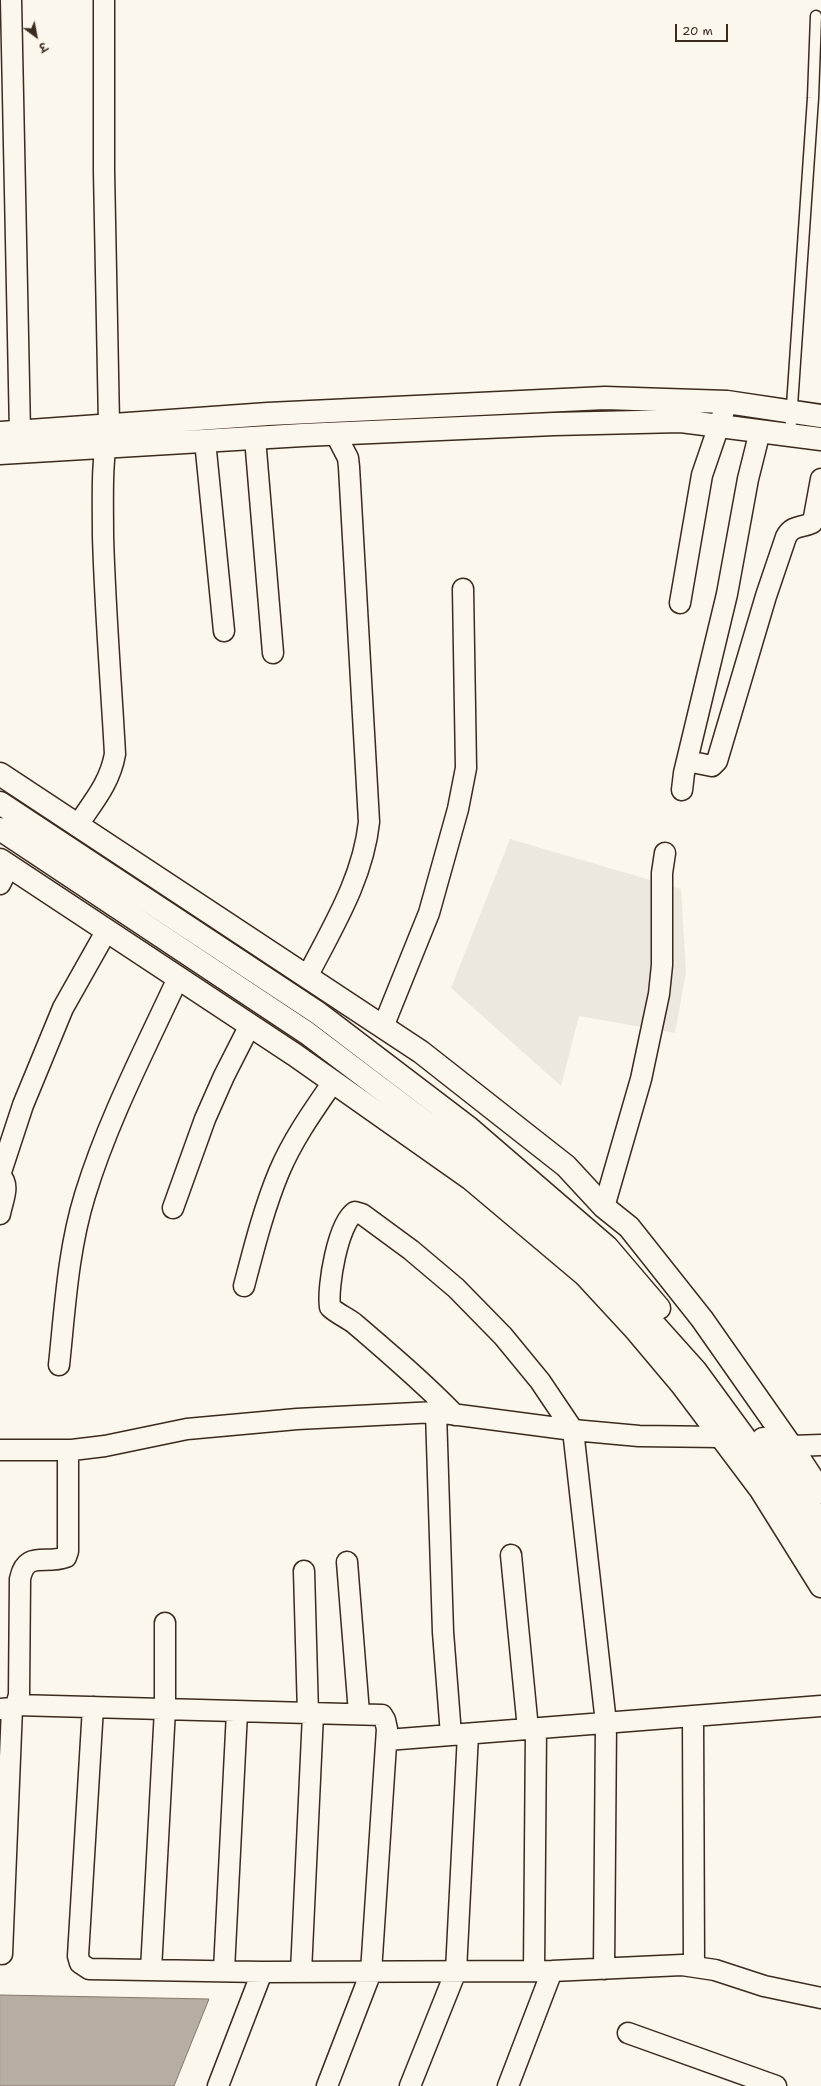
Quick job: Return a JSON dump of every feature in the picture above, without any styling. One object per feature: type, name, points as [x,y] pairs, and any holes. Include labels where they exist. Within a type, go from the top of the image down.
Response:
[{"type":"main road","points":[[10,432],[268,414],[605,398],[727,402],[821,416]]},
{"type":"main road","points":[[0,453],[335,433],[554,424],[681,421],[821,439]]},
{"type":"main road","points":[[0,774],[421,1052],[566,1166],[604,1207],[629,1227],[702,1320],[791,1446],[821,1492]]},
{"type":"main road","points":[[0,803],[318,1013],[469,1128],[607,1247],[688,1342],[789,1473],[821,1525]]},
{"type":"main road","points":[[0,829],[307,1033],[483,1166],[600,1264],[694,1370],[774,1478],[821,1555]]},
{"type":"main road","points":[[3,870],[107,930],[333,1082],[471,1179],[585,1275],[634,1328],[682,1385],[761,1490],[821,1586]]},
{"type":"street","points":[[10,0],[10,432]]},
{"type":"street","points":[[77,826],[106,784],[112,770],[115,754],[104,593],[104,447],[109,424],[104,171],[104,0]]},
{"type":"street","points":[[680,603],[702,475],[727,402]]},
{"type":"street","points":[[682,790],[687,761],[727,594],[748,479],[760,431]]},
{"type":"street","points":[[307,977],[349,894],[361,866],[370,822],[349,467],[348,458],[335,433]]},
{"type":"street","points":[[255,438],[273,653]]},
{"type":"street","points":[[205,440],[224,631]]},
{"type":"street","points":[[687,761],[706,766],[715,765],[717,761],[766,596],[786,537],[790,530],[812,523],[821,479]]},
{"type":"street","points":[[383,1027],[429,913],[458,809],[466,768],[463,588]]},
{"type":"street","points":[[604,1207],[641,1078],[659,994],[662,965],[662,873],[665,853]]},
{"type":"street","points":[[0,1214],[6,1185],[5,1180],[0,1175],[23,1105],[63,1008],[107,930]]},
{"type":"street","points":[[59,1365],[72,1248],[85,1196],[98,1158],[126,1091],[178,978]]},
{"type":"street","points":[[173,1208],[205,1119],[224,1076],[250,1025]]},
{"type":"street","points":[[244,1286],[268,1201],[280,1172],[308,1117],[333,1082]]},
{"type":"street","points":[[455,1415],[427,1386],[397,1360],[350,1320],[330,1307],[336,1252],[345,1225],[350,1215],[355,1212],[362,1214],[411,1250],[456,1288],[523,1358],[573,1430],[606,1723],[604,1969]]},
{"type":"street","points":[[0,1450],[68,1450],[105,1446],[187,1429],[297,1419],[436,1412],[573,1430],[639,1436],[720,1437]]},
{"type":"street","points":[[410,2086],[456,1971],[460,1734],[443,1632],[436,1412]]},
{"type":"street","points":[[791,1446],[821,1444]]},
{"type":"street","points":[[2,1954],[10,1707],[19,1695],[20,1579],[22,1567],[29,1562],[34,1560],[58,1560],[66,1557],[68,1551],[68,1450]]},
{"type":"street","points":[[508,2086],[543,1971],[532,1729],[511,1555]]},
{"type":"street","points":[[347,1562],[359,1713]]},
{"type":"street","points":[[301,1972],[310,1714],[304,1571]]},
{"type":"street","points":[[151,1970],[165,1710],[165,1623]]},
{"type":"street","points":[[386,1740],[821,1706]]},
{"type":"street","points":[[10,1707],[93,1707],[310,1714],[359,1713],[382,1715],[385,1720],[386,1740],[372,1972],[327,2086]]},
{"type":"street","points":[[93,1707],[78,1956],[80,1963],[89,1969],[372,1972],[543,1971],[694,1966],[730,1973],[764,1986],[821,1998]]},
{"type":"street","points":[[224,1970],[237,1712]]},
{"type":"street","points":[[693,1716],[694,1966]]},
{"type":"street","points":[[218,2086],[262,1972]]},
{"type":"street","points":[[628,2033],[776,2086]]},
{"type":"lane","points":[[790,435],[813,98],[816,16]]},
{"type":"shaded area","points":[[510,839],[681,889],[686,972],[675,1033],[579,1016],[561,1086],[451,988]]},
{"type":"shaded area","points":[[0,1995],[209,1999],[174,2086],[0,2086]]}]
